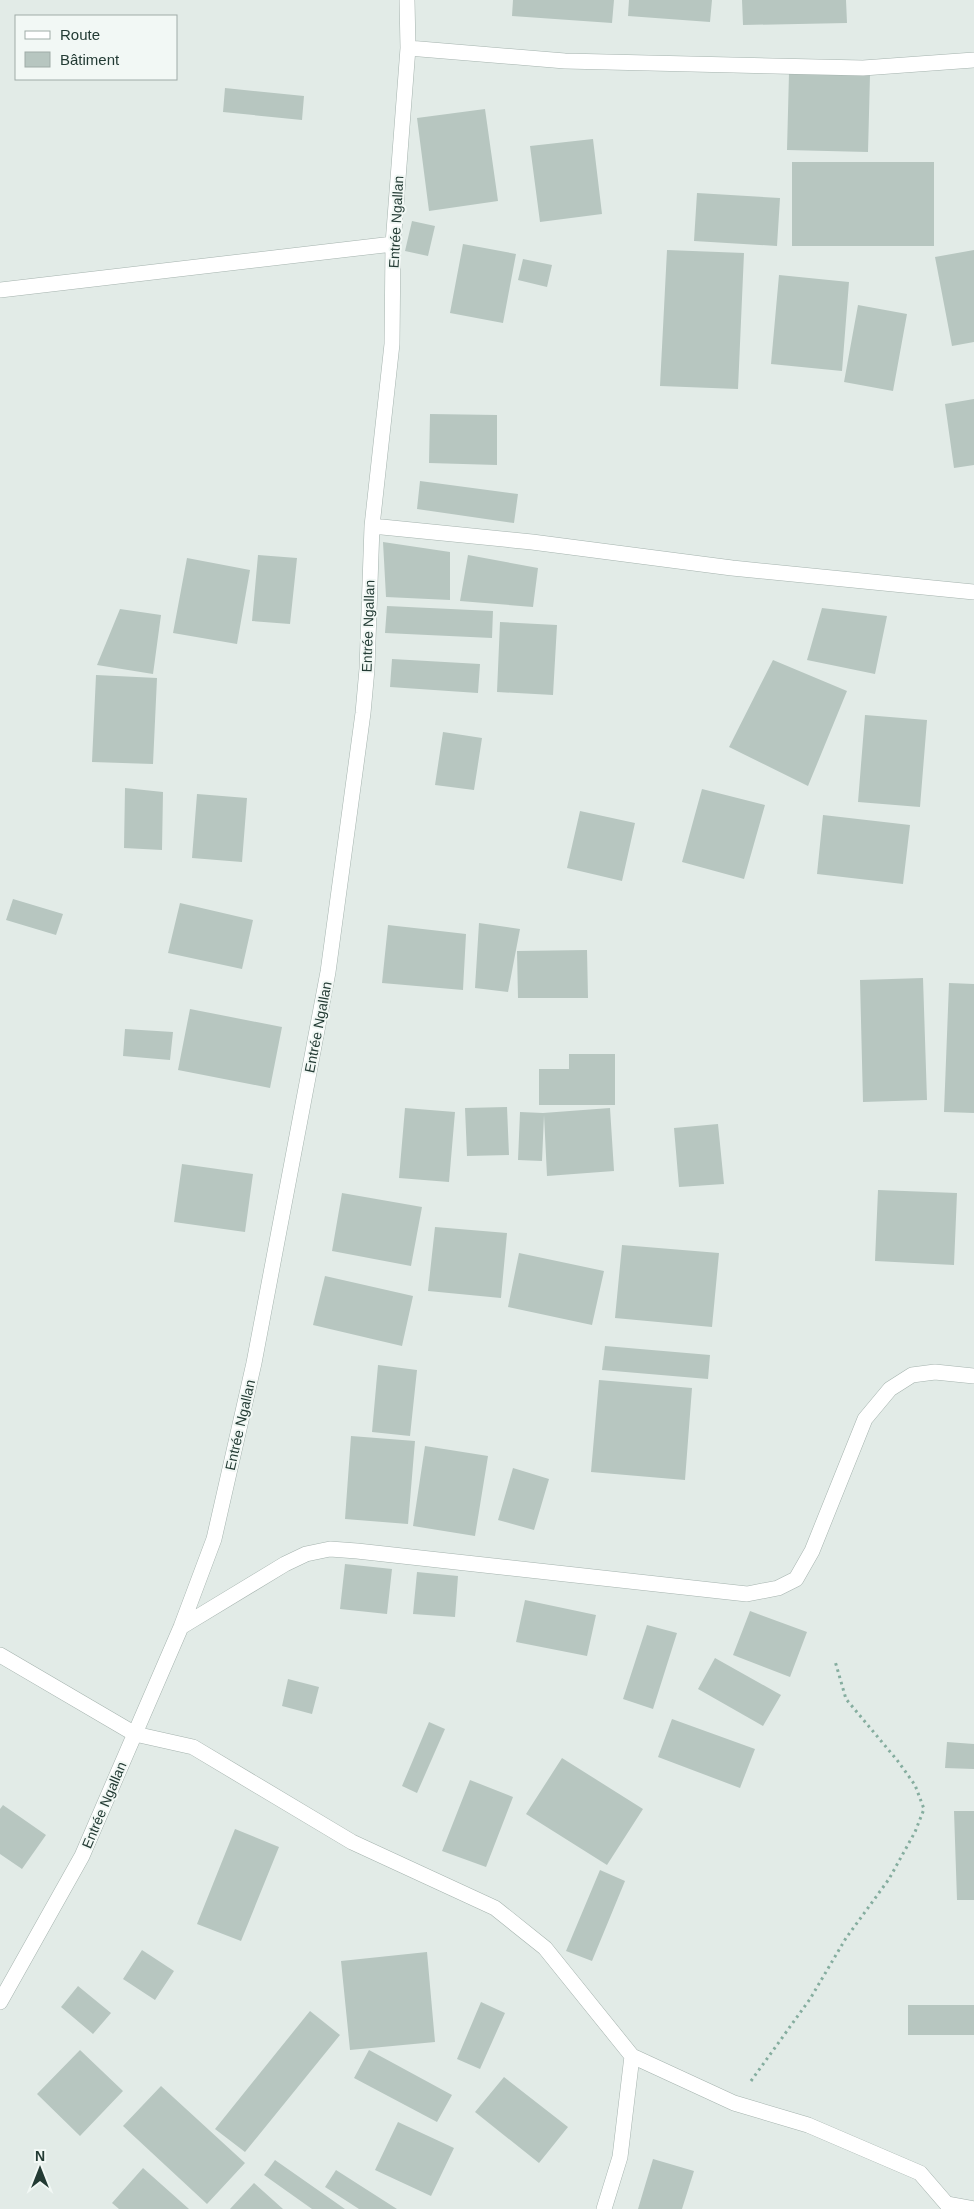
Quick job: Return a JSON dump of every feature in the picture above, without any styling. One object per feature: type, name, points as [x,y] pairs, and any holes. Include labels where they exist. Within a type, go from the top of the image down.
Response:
[{"type":"street","name":"Entrée Ngallan","points":[[0,2002],[82,1856],[181,1627],[214,1539],[254,1363],[328,972],[367,669],[372,526],[392,344],[393,244],[408,48],[407,0]]},
{"type":"street","points":[[408,48],[565,61],[843,67],[974,60]]},
{"type":"street","points":[[0,290],[393,244]]},
{"type":"street","points":[[372,526],[532,542],[741,569],[974,592]]},
{"type":"street","points":[[181,1627],[285,1564],[306,1554],[330,1550],[356,1551],[747,1594],[778,1588],[796,1579],[812,1551],[865,1419],[890,1389],[912,1375],[935,1372],[974,1376]]},
{"type":"street","points":[[0,1655],[135,1734],[193,1747],[352,1842],[495,1908],[545,1948],[632,2056],[734,2103],[808,2126],[920,2173],[949,2206],[974,2209]]},
{"type":"street","points":[[604,2209],[620,2157],[632,2056]]},
{"type":"path","points":[[734,2103],[810,1999],[846,1938],[889,1879],[915,1832],[924,1810],[915,1785],[897,1760],[846,1699],[835,1661]]},
{"type":"building","points":[[513,0],[614,0],[612,23],[512,16]]},
{"type":"building","points":[[629,0],[712,0],[710,22],[628,16]]},
{"type":"building","points":[[742,0],[846,0],[847,23],[743,25]]},
{"type":"building","points":[[789,73],[870,75],[868,152],[787,150]]},
{"type":"building","points":[[225,88],[304,96],[302,120],[223,112]]},
{"type":"building","points":[[485,109],[498,201],[429,211],[417,118]]},
{"type":"building","points":[[593,139],[602,214],[540,222],[530,146]]},
{"type":"building","points":[[792,162],[934,162],[934,246],[792,246]]},
{"type":"building","points":[[697,193],[780,198],[777,246],[694,241]]},
{"type":"building","points":[[412,221],[435,226],[428,256],[405,251]]},
{"type":"building","points":[[463,244],[516,254],[503,323],[450,313]]},
{"type":"building","points":[[667,250],[744,253],[738,389],[660,386]]},
{"type":"building","points":[[974,250],[974,342],[952,346],[935,257]]},
{"type":"building","points":[[523,259],[552,265],[547,287],[518,280]]},
{"type":"building","points":[[779,275],[849,282],[842,371],[771,364]]},
{"type":"building","points":[[858,305],[907,314],[893,391],[844,382]]},
{"type":"building","points":[[974,399],[974,465],[954,468],[945,404]]},
{"type":"building","points":[[430,414],[497,415],[497,465],[429,463]]},
{"type":"building","points":[[420,481],[518,494],[514,523],[417,509]]},
{"type":"building","points":[[383,542],[450,552],[450,600],[386,597]]},
{"type":"building","points":[[258,555],[297,558],[290,624],[252,621]]},
{"type":"building","points":[[468,555],[538,568],[533,607],[460,601]]},
{"type":"building","points":[[187,558],[250,570],[237,644],[173,633]]},
{"type":"building","points":[[387,606],[493,611],[492,638],[385,633]]},
{"type":"building","points":[[822,608],[887,616],[875,674],[807,660]]},
{"type":"building","points":[[120,609],[161,615],[153,674],[97,665]]},
{"type":"building","points":[[500,622],[557,625],[553,695],[497,692]]},
{"type":"building","points":[[392,659],[480,664],[478,693],[390,687]]},
{"type":"building","points":[[773,660],[847,691],[808,786],[729,747]]},
{"type":"building","points":[[96,675],[157,678],[153,764],[92,762]]},
{"type":"building","points":[[865,715],[927,720],[920,807],[858,802]]},
{"type":"building","points":[[443,732],[482,738],[474,790],[435,785]]},
{"type":"building","points":[[125,788],[163,792],[162,850],[124,848]]},
{"type":"building","points":[[702,789],[765,805],[744,879],[682,862]]},
{"type":"building","points":[[197,794],[247,798],[242,862],[192,858]]},
{"type":"building","points":[[580,811],[635,823],[622,881],[567,868]]},
{"type":"building","points":[[823,815],[910,825],[903,884],[817,874]]},
{"type":"building","points":[[13,899],[63,914],[56,935],[6,920]]},
{"type":"building","points":[[180,903],[253,920],[242,969],[168,953]]},
{"type":"building","points":[[479,923],[520,929],[508,992],[475,988]]},
{"type":"building","points":[[388,925],[466,934],[463,990],[382,983]]},
{"type":"building","points":[[587,950],[588,998],[518,998],[517,951]]},
{"type":"building","points":[[923,978],[927,1100],[863,1102],[860,980]]},
{"type":"building","points":[[949,983],[974,984],[974,1113],[944,1112]]},
{"type":"building","points":[[190,1009],[282,1027],[270,1088],[178,1070]]},
{"type":"building","points":[[125,1029],[173,1032],[170,1060],[123,1056]]},
{"type":"building","points":[[569,1054],[615,1054],[615,1105],[539,1105],[539,1069],[569,1069]]},
{"type":"building","points":[[507,1107],[509,1155],[467,1156],[465,1108]]},
{"type":"building","points":[[405,1108],[455,1112],[449,1182],[399,1178]]},
{"type":"building","points":[[610,1108],[614,1171],[547,1176],[544,1115],[542,1161],[518,1160],[520,1112],[543,1113]]},
{"type":"building","points":[[718,1124],[724,1184],[679,1187],[674,1128]]},
{"type":"building","points":[[182,1164],[253,1174],[245,1232],[174,1222]]},
{"type":"building","points":[[878,1190],[957,1193],[954,1265],[875,1261]]},
{"type":"building","points":[[342,1193],[422,1207],[411,1266],[332,1251]]},
{"type":"building","points":[[435,1227],[507,1233],[501,1298],[428,1291]]},
{"type":"building","points":[[622,1245],[719,1253],[712,1327],[615,1318]]},
{"type":"building","points":[[519,1253],[604,1271],[592,1325],[508,1307]]},
{"type":"building","points":[[325,1276],[413,1296],[402,1346],[313,1325]]},
{"type":"building","points":[[605,1346],[710,1355],[708,1379],[602,1370]]},
{"type":"building","points":[[378,1365],[417,1370],[410,1436],[372,1432]]},
{"type":"building","points":[[599,1380],[692,1388],[685,1480],[591,1472]]},
{"type":"building","points":[[351,1436],[415,1441],[408,1524],[345,1519]]},
{"type":"building","points":[[425,1446],[488,1456],[475,1536],[413,1526]]},
{"type":"building","points":[[513,1468],[549,1479],[534,1530],[498,1520]]},
{"type":"building","points":[[345,1564],[392,1569],[387,1614],[340,1609]]},
{"type":"building","points":[[417,1572],[458,1576],[455,1617],[413,1614]]},
{"type":"building","points":[[525,1600],[596,1615],[587,1656],[516,1642]]},
{"type":"building","points":[[750,1611],[807,1632],[790,1677],[733,1655]]},
{"type":"building","points":[[647,1625],[677,1633],[653,1709],[623,1699]]},
{"type":"building","points":[[715,1658],[781,1695],[763,1726],[698,1689]]},
{"type":"building","points":[[288,1679],[319,1687],[312,1714],[282,1706]]},
{"type":"building","points":[[672,1719],[755,1749],[740,1788],[658,1757]]},
{"type":"building","points":[[429,1722],[445,1729],[417,1793],[402,1786]]},
{"type":"building","points":[[947,1742],[974,1744],[974,1769],[945,1768]]},
{"type":"building","points":[[562,1758],[643,1809],[607,1865],[526,1814]]},
{"type":"building","points":[[470,1780],[513,1797],[486,1867],[442,1851]]},
{"type":"building","points":[[3,1805],[46,1835],[22,1869],[0,1854],[0,1809]]},
{"type":"building","points":[[954,1811],[974,1811],[974,1900],[957,1900]]},
{"type":"building","points":[[235,1829],[279,1847],[241,1941],[197,1924]]},
{"type":"building","points":[[600,1870],[625,1881],[592,1961],[566,1951]]},
{"type":"building","points":[[142,1950],[174,1971],[155,2000],[123,1979]]},
{"type":"building","points":[[427,1952],[435,2042],[350,2050],[341,1961]]},
{"type":"building","points":[[78,1986],[111,2013],[93,2034],[61,2007]]},
{"type":"building","points":[[481,2002],[505,2013],[480,2069],[457,2059]]},
{"type":"building","points":[[908,2005],[974,2005],[974,2035],[908,2035]]},
{"type":"building","points":[[310,2011],[340,2035],[245,2152],[215,2129]]},
{"type":"building","points":[[80,2050],[123,2091],[80,2136],[37,2094]]},
{"type":"building","points":[[369,2050],[452,2095],[437,2122],[354,2078]]},
{"type":"building","points":[[504,2077],[568,2127],[539,2163],[475,2112]]},
{"type":"building","points":[[161,2086],[245,2163],[207,2204],[123,2126]]},
{"type":"building","points":[[398,2122],[454,2148],[431,2196],[375,2170]]},
{"type":"building","points":[[653,2159],[694,2171],[682,2209],[638,2209]]},
{"type":"building","points":[[275,2160],[345,2209],[312,2209],[264,2175]]},
{"type":"building","points":[[143,2168],[189,2209],[119,2209],[112,2203]]},
{"type":"building","points":[[336,2170],[397,2209],[359,2209],[325,2187]]},
{"type":"building","points":[[254,2183],[283,2209],[230,2209]]}]
